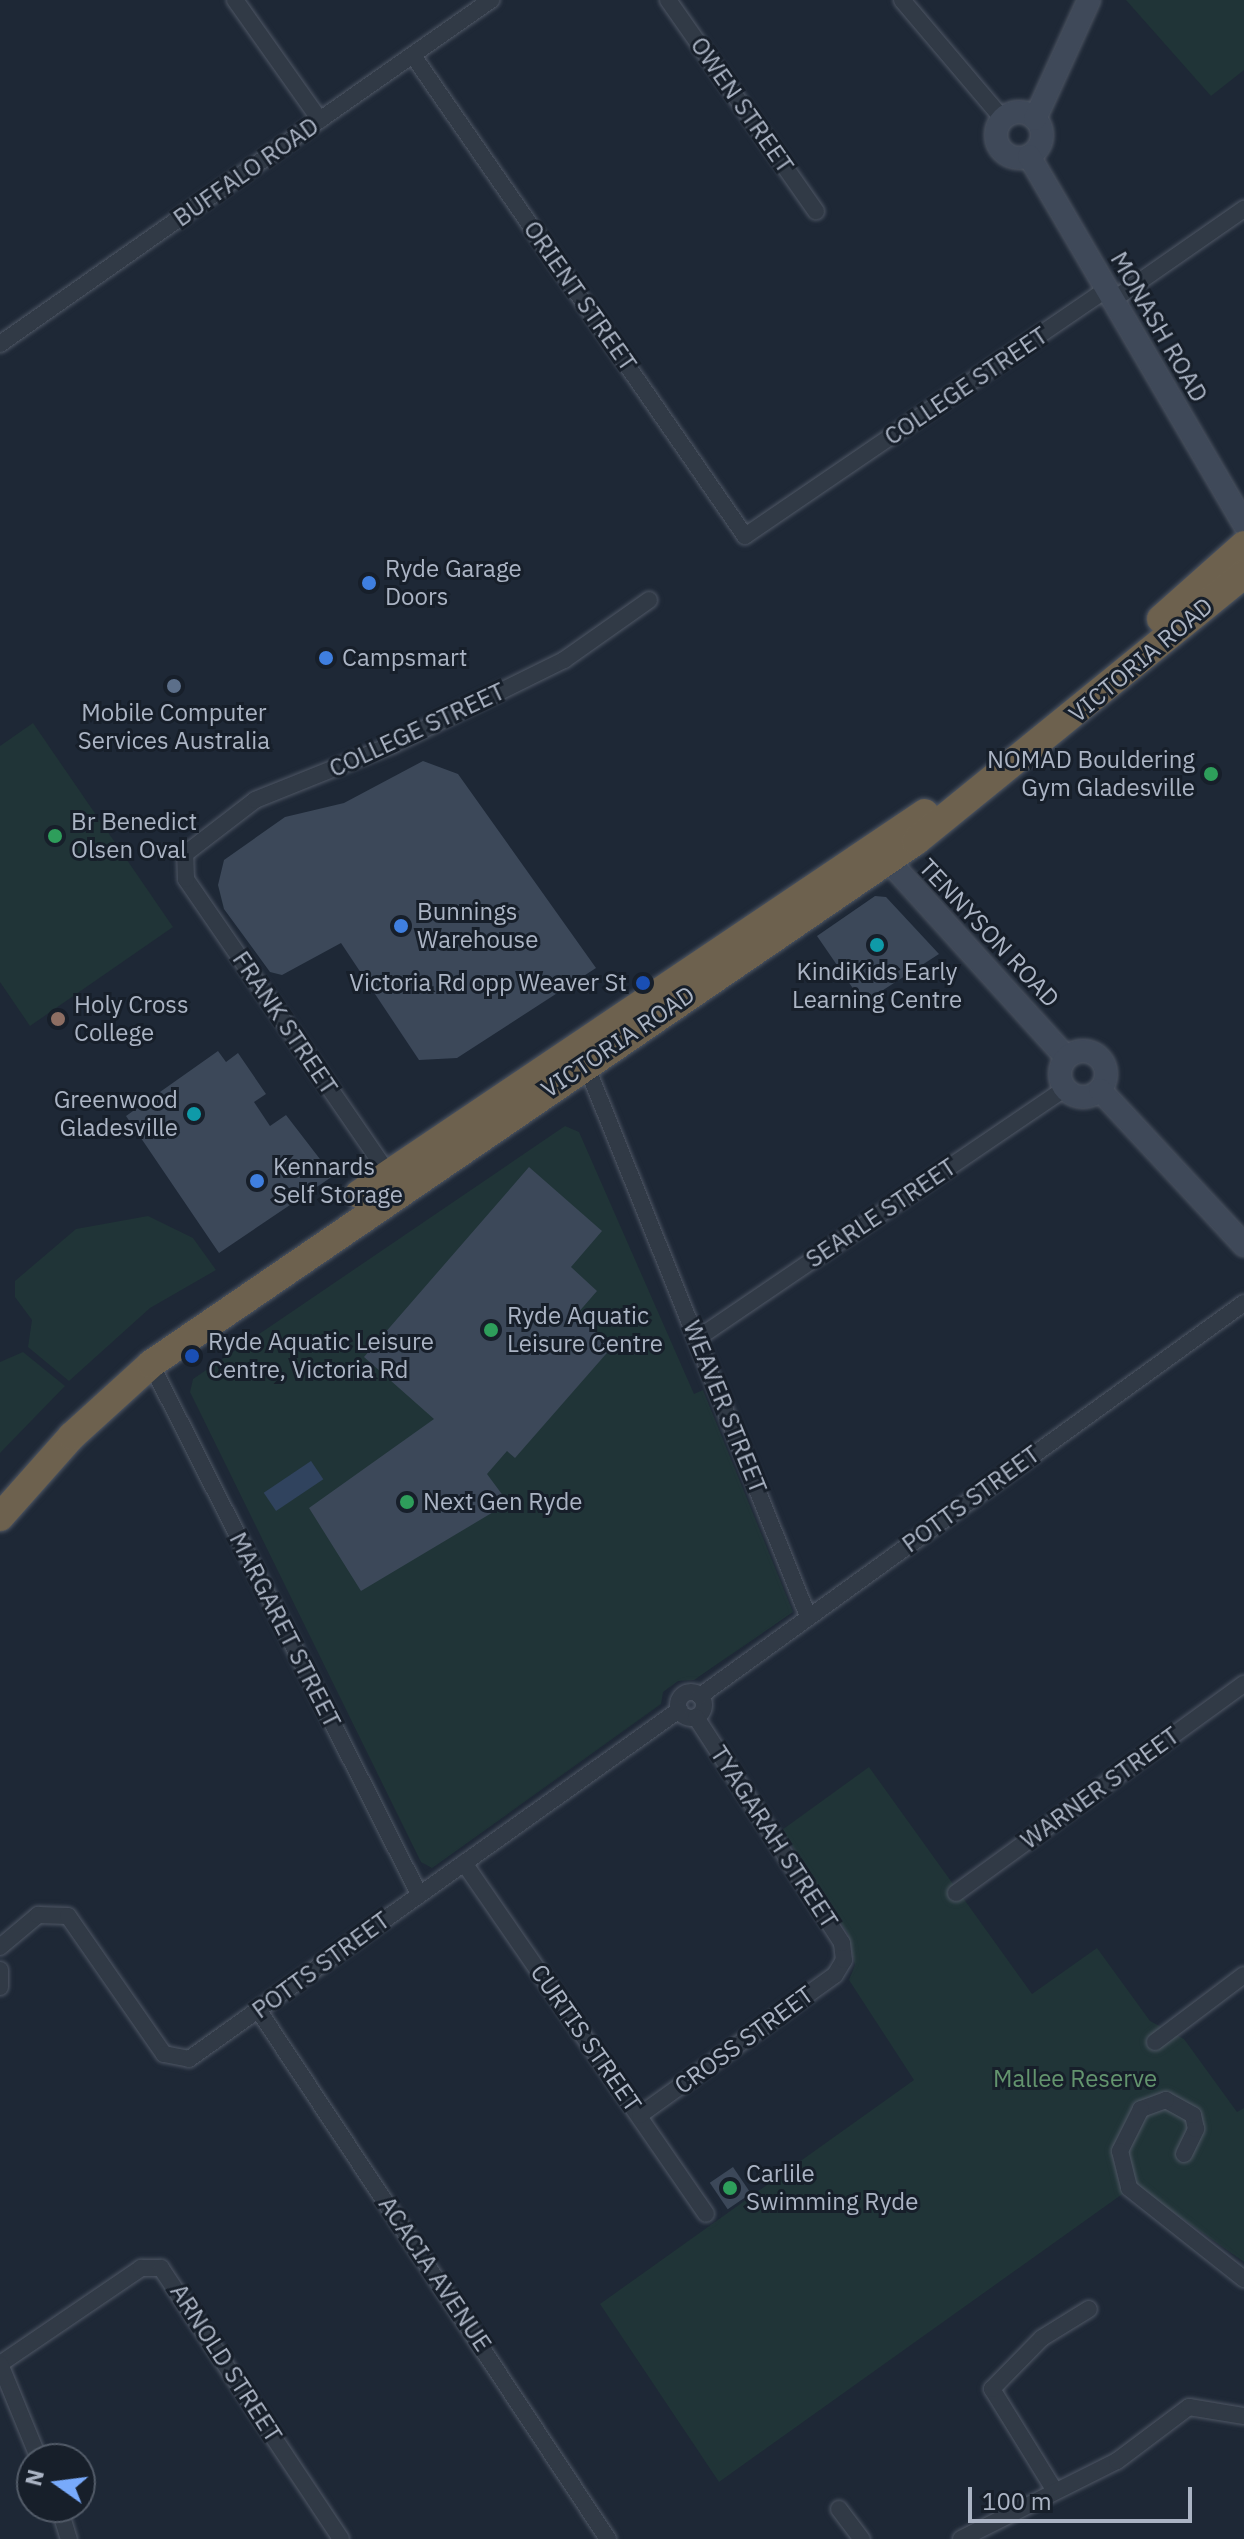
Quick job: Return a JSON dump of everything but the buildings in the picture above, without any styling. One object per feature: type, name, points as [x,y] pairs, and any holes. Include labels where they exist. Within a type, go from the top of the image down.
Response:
[{"type":"highway","name":"VICTORIA ROAD","points":[[0,1489],[120,1366],[880,852],[984,771],[1244,545]]},
{"type":"highway","name":"VICTORIA ROAD","points":[[0,1517],[72,1436],[151,1364],[393,1180],[586,1065],[880,852],[1244,574]]},
{"type":"main road","points":[[1035,119],[1016,112],[1003,119],[996,139],[1002,151],[1029,156],[1042,139],[1035,119],[1089,0]]},
{"type":"main road","name":"MONASH ROAD","points":[[1029,156],[1244,524]]},
{"type":"main road","name":"TENNYSON ROAD","points":[[880,852],[1066,1057]]},
{"type":"main road","points":[[1096,1054],[1106,1069],[1100,1090],[1077,1097],[1065,1089],[1060,1068],[1066,1057],[1096,1054]]},
{"type":"main road","points":[[1100,1090],[1244,1245]]},
{"type":"street","points":[[235,0],[320,120]]},
{"type":"street","name":"OWEN STREET","points":[[668,0],[816,211]]},
{"type":"street","points":[[902,0],[1003,119]]},
{"type":"street","name":"BUFFALO ROAD","points":[[0,344],[414,57],[484,2]]},
{"type":"street","name":"ORIENT STREET","points":[[414,57],[745,536]]},
{"type":"street","name":"COLLEGE STREET","points":[[745,536],[1244,209]]},
{"type":"street","name":"COLLEGE STREET","points":[[185,854],[255,800],[392,745],[564,660],[649,600]]},
{"type":"street","name":"FRANK STREET","points":[[185,854],[186,879],[393,1180]]},
{"type":"street","name":"WEAVER STREET","points":[[586,1065],[808,1616]]},
{"type":"street","name":"SEARLE STREET","points":[[698,1338],[1065,1089]]},
{"type":"street","name":"POTTS STREET","points":[[0,1947],[38,1915],[68,1916],[164,2054],[177,2061],[195,2057],[679,1710],[682,1696],[700,1696],[1244,1303]]},
{"type":"street","name":"MARGARET STREET","points":[[151,1364],[419,1894]]},
{"type":"street","name":"WARNER STREET","points":[[956,1893],[1244,1684]]},
{"type":"street","points":[[679,1710],[696,1717],[700,1696]]},
{"type":"street","name":"TYAGARAH STREET","points":[[696,1717],[842,1943],[844,1960]]},
{"type":"street","name":"CURTIS STREET","points":[[464,1863],[706,2214]]},
{"type":"street","name":"CROSS STREET","points":[[640,2115],[835,1975],[844,1960]]},
{"type":"street","points":[[0,1970],[0,1987]]},
{"type":"street","points":[[1155,2042],[1244,1975]]},
{"type":"street","name":"ACACIA AVENUE","points":[[259,2011],[608,2539]]},
{"type":"street","points":[[1184,2154],[1193,2115],[1166,2100],[1141,2109],[1120,2151],[1129,2188],[1244,2279]]},
{"type":"street","name":"ARNOLD STREET","points":[[0,2364],[141,2268],[161,2268],[341,2539]]},
{"type":"street","points":[[1055,2491],[992,2389],[1042,2338],[1089,2309]]},
{"type":"street","points":[[0,2364],[32,2443]]},
{"type":"street","points":[[961,2539],[1117,2461],[1189,2407],[1244,2416]]},
{"type":"street","points":[[839,2509],[862,2539]]},
{"type":"green space","points":[[1126,0],[1244,0],[1244,70],[1211,96]]},
{"type":"green space","name":"Br Benedict Olsen Oval","points":[[33,723],[173,927],[30,1026],[0,982],[0,746]]},
{"type":"green space","points":[[565,1126],[579,1132],[694,1394],[703,1390],[793,1612],[694,1680],[678,1681],[663,1692],[661,1704],[432,1868],[421,1862],[190,1392],[193,1379]]},
{"type":"green space","points":[[148,1216],[193,1238],[216,1270],[150,1308],[69,1381],[28,1347],[32,1320],[15,1297],[15,1281],[76,1229]]},
{"type":"green space","points":[[23,1352],[65,1386],[0,1453],[0,1362]]},
{"type":"green space","name":"Mallee Reserve","points":[[869,1767],[1032,1994],[1097,1948],[1150,2021],[1184,2039],[1237,2112],[1244,2108],[1244,2262],[1135,2185],[719,2482],[600,2304],[914,2080],[849,1980],[855,1965],[848,1934],[782,1830]]},
{"type":"water","points":[[311,1461],[323,1479],[276,1511],[264,1493]]},
{"type":"place","name":"Ryde Garage Doors","points":[[369,583]]},
{"type":"place","name":"Campsmart","points":[[326,658]]},
{"type":"place","name":"Mobile Computer Services Australia","points":[[174,686]]},
{"type":"place","name":"NOMAD Bouldering Gym Gladesville","points":[[1211,774]]},
{"type":"place","name":"Br Benedict Olsen Oval","points":[[55,836]]},
{"type":"place","name":"Bunnings Warehouse","points":[[401,926]]},
{"type":"place","name":"KindiKids Early Learning Centre","points":[[877,945]]},
{"type":"place","name":"Victoria Rd opp Weaver St","points":[[643,983]]},
{"type":"place","name":"Holy Cross College","points":[[58,1019]]},
{"type":"place","name":"Greenwood Gladesville","points":[[194,1114]]},
{"type":"place","name":"Kennards Self Storage","points":[[257,1181]]},
{"type":"place","name":"Ryde Aquatic Leisure Centre","points":[[491,1330]]},
{"type":"place","name":"Ryde Aquatic Leisure Centre, Victoria Rd","points":[[192,1356]]},
{"type":"place","name":"Next Gen Ryde","points":[[407,1502]]},
{"type":"place","name":"Carlile Swimming Ryde","points":[[730,2188]]}]
